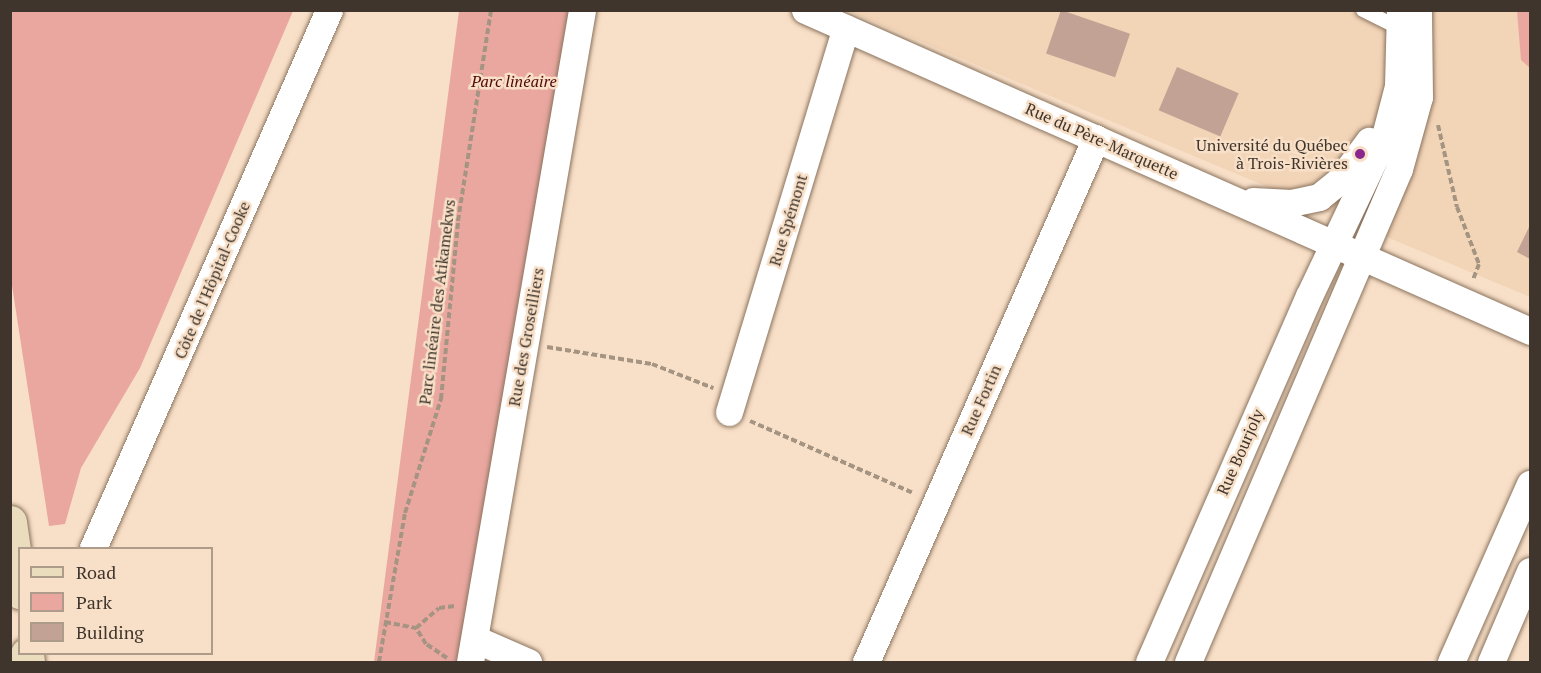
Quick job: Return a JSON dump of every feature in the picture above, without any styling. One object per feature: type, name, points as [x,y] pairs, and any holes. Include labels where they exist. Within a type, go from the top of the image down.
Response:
[{"type":"street","name":"Côte de l'Hôpital-Cooke","points":[[94,547],[329,10]]},
{"type":"street","name":"Rue des Groseilliers","points":[[466,654],[525,344],[582,10]]},
{"type":"street","name":"Rue du Père-Marquette","points":[[805,10],[1530,331]]},
{"type":"street","points":[[1188,663],[1364,256],[1399,169],[1408,98],[1406,17]]},
{"type":"street","name":"Rue Spémont","points":[[729,412],[846,28]]},
{"type":"street","points":[[1237,200],[1292,203],[1319,197],[1357,160],[1408,98]]},
{"type":"street","name":"Rue Bourjoly","points":[[1149,663],[1334,243],[1385,136],[1408,98]]},
{"type":"street","name":"Rue Fortin","points":[[866,663],[1096,138]]},
{"type":"street","points":[[1451,663],[1530,484]]},
{"type":"street","points":[[10,522],[17,582]]},
{"type":"street","points":[[1491,663],[1530,571]]},
{"type":"street","points":[[466,654],[528,663]]},
{"type":"lane","points":[[1363,10],[1406,17]]},
{"type":"path","name":"Parc linéaire des Atikamekws","points":[[379,663],[405,513],[441,399],[458,220],[491,10]]},
{"type":"path","points":[[1408,98],[1434,105],[1457,207],[1479,264],[1464,301]]},
{"type":"path","points":[[525,344],[652,364],[697,382]]},
{"type":"path","points":[[774,431],[936,503]]},
{"type":"path","points":[[385,622],[416,628],[426,644],[466,654],[473,612],[455,606],[440,608],[416,628]]},
{"type":"shaded area","name":"Université du Québec à Trois-Rivières","points":[[848,11],[1530,11],[1530,297]]},
{"type":"green space","points":[[10,11],[293,11],[140,368],[81,468],[65,524],[49,526],[11,279]]},
{"type":"green space","name":"Parc linéaire","points":[[459,11],[590,11],[481,662],[374,662]]},
{"type":"green space","points":[[1517,11],[1530,11],[1530,68],[1521,60]]},
{"type":"building","points":[[1061,10],[1130,34],[1115,77],[1046,53]]},
{"type":"building","points":[[1177,67],[1239,93],[1220,136],[1159,110]]},
{"type":"building","points":[[1530,225],[1530,259],[1517,252]]},
{"type":"place","name":"Université du Québec à Trois-Rivières","points":[[1360,154]]}]
